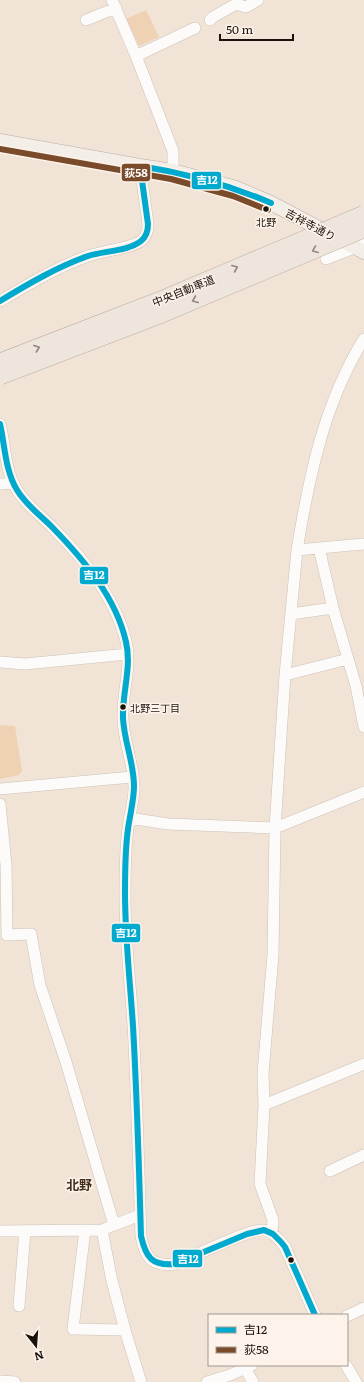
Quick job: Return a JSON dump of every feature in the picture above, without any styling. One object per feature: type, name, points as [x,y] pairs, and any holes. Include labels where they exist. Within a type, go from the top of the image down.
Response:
[{"type":"highway","name":"中央自動車道","points":[[0,362],[158,301],[364,214]]},
{"type":"highway","name":"中央自動車道","points":[[0,376],[162,314],[364,229]]},
{"type":"main road","name":"吉祥寺通り","points":[[0,142],[173,171],[236,188],[271,202],[361,247]]},
{"type":"street","points":[[210,20],[236,4],[246,7],[258,0]]},
{"type":"street","points":[[86,20],[114,4],[173,150],[173,171]]},
{"type":"street","points":[[136,56],[195,28]]},
{"type":"street","points":[[0,301],[68,264],[106,250],[133,245],[141,241],[146,233],[148,224],[140,166]]},
{"type":"street","points":[[326,259],[361,247]]},
{"type":"street","points":[[272,1233],[273,1220],[260,1184],[264,1105],[263,1072],[274,955],[275,828],[285,675],[297,550],[305,502],[318,448],[335,395],[364,339]]},
{"type":"street","points":[[0,424],[7,468],[18,493],[31,508],[72,548],[101,587],[122,628],[128,654],[129,666],[124,701],[123,722],[134,790],[127,838],[126,927],[134,1041],[140,1215],[143,1248],[148,1258],[165,1266],[175,1264],[249,1232],[264,1230],[272,1233],[285,1247],[315,1314]]},
{"type":"street","points":[[0,484],[13,483]]},
{"type":"street","points":[[297,550],[364,544]]},
{"type":"street","points":[[319,548],[348,659],[360,685],[364,727]]},
{"type":"street","points":[[291,614],[334,608]]},
{"type":"street","points":[[0,662],[25,664],[128,654]]},
{"type":"street","points":[[285,675],[348,659]]},
{"type":"street","points":[[0,789],[132,777]]},
{"type":"street","points":[[129,818],[168,824],[275,828],[364,792]]},
{"type":"street","points":[[0,804],[6,865],[7,935],[31,934],[40,985],[66,1062],[114,1225]]},
{"type":"street","points":[[264,1105],[364,1064]]},
{"type":"street","points":[[330,1170],[364,1155]]},
{"type":"street","points":[[0,1231],[102,1230],[140,1215]]},
{"type":"street","points":[[85,1230],[73,1329],[125,1330]]},
{"type":"street","points":[[102,1230],[112,1281],[141,1382]]},
{"type":"street","points":[[19,1306],[25,1231]]},
{"type":"street","points":[[348,1316],[364,1308]]},
{"type":"street","points":[[347,1366],[356,1382]]},
{"type":"street","points":[[207,1382],[230,1375],[248,1367],[253,1382]]},
{"type":"street","points":[[0,1381],[15,1382]]},
{"type":"shaded area","points":[[146,10],[159,37],[139,46],[126,19]]},
{"type":"shaded area","points":[[0,725],[15,726],[22,771],[19,775],[0,779]]},
{"type":"transit line","name":"荻58","points":[[0,149],[171,179],[233,196],[268,210]]},
{"type":"transit line","name":"吉12","points":[[140,166],[207,180],[271,203]]},
{"type":"transit line","name":"吉12","points":[[0,301],[65,265],[94,254],[130,247],[141,241],[148,229],[148,224],[140,166]]},
{"type":"transit line","name":"吉12","points":[[0,424],[10,474],[17,490],[29,505],[75,552],[97,580],[115,610],[128,651],[123,718],[134,777],[134,786],[126,845],[125,910],[133,1026],[141,1236],[145,1250],[155,1262],[161,1264],[175,1264],[247,1234],[264,1230],[273,1234],[285,1247],[315,1314]]},
{"type":"place","name":"北野","points":[[266,209]]},
{"type":"place","name":"北野三丁目","points":[[123,707]]},
{"type":"district","name":"北野","points":[[79,1184]]}]
